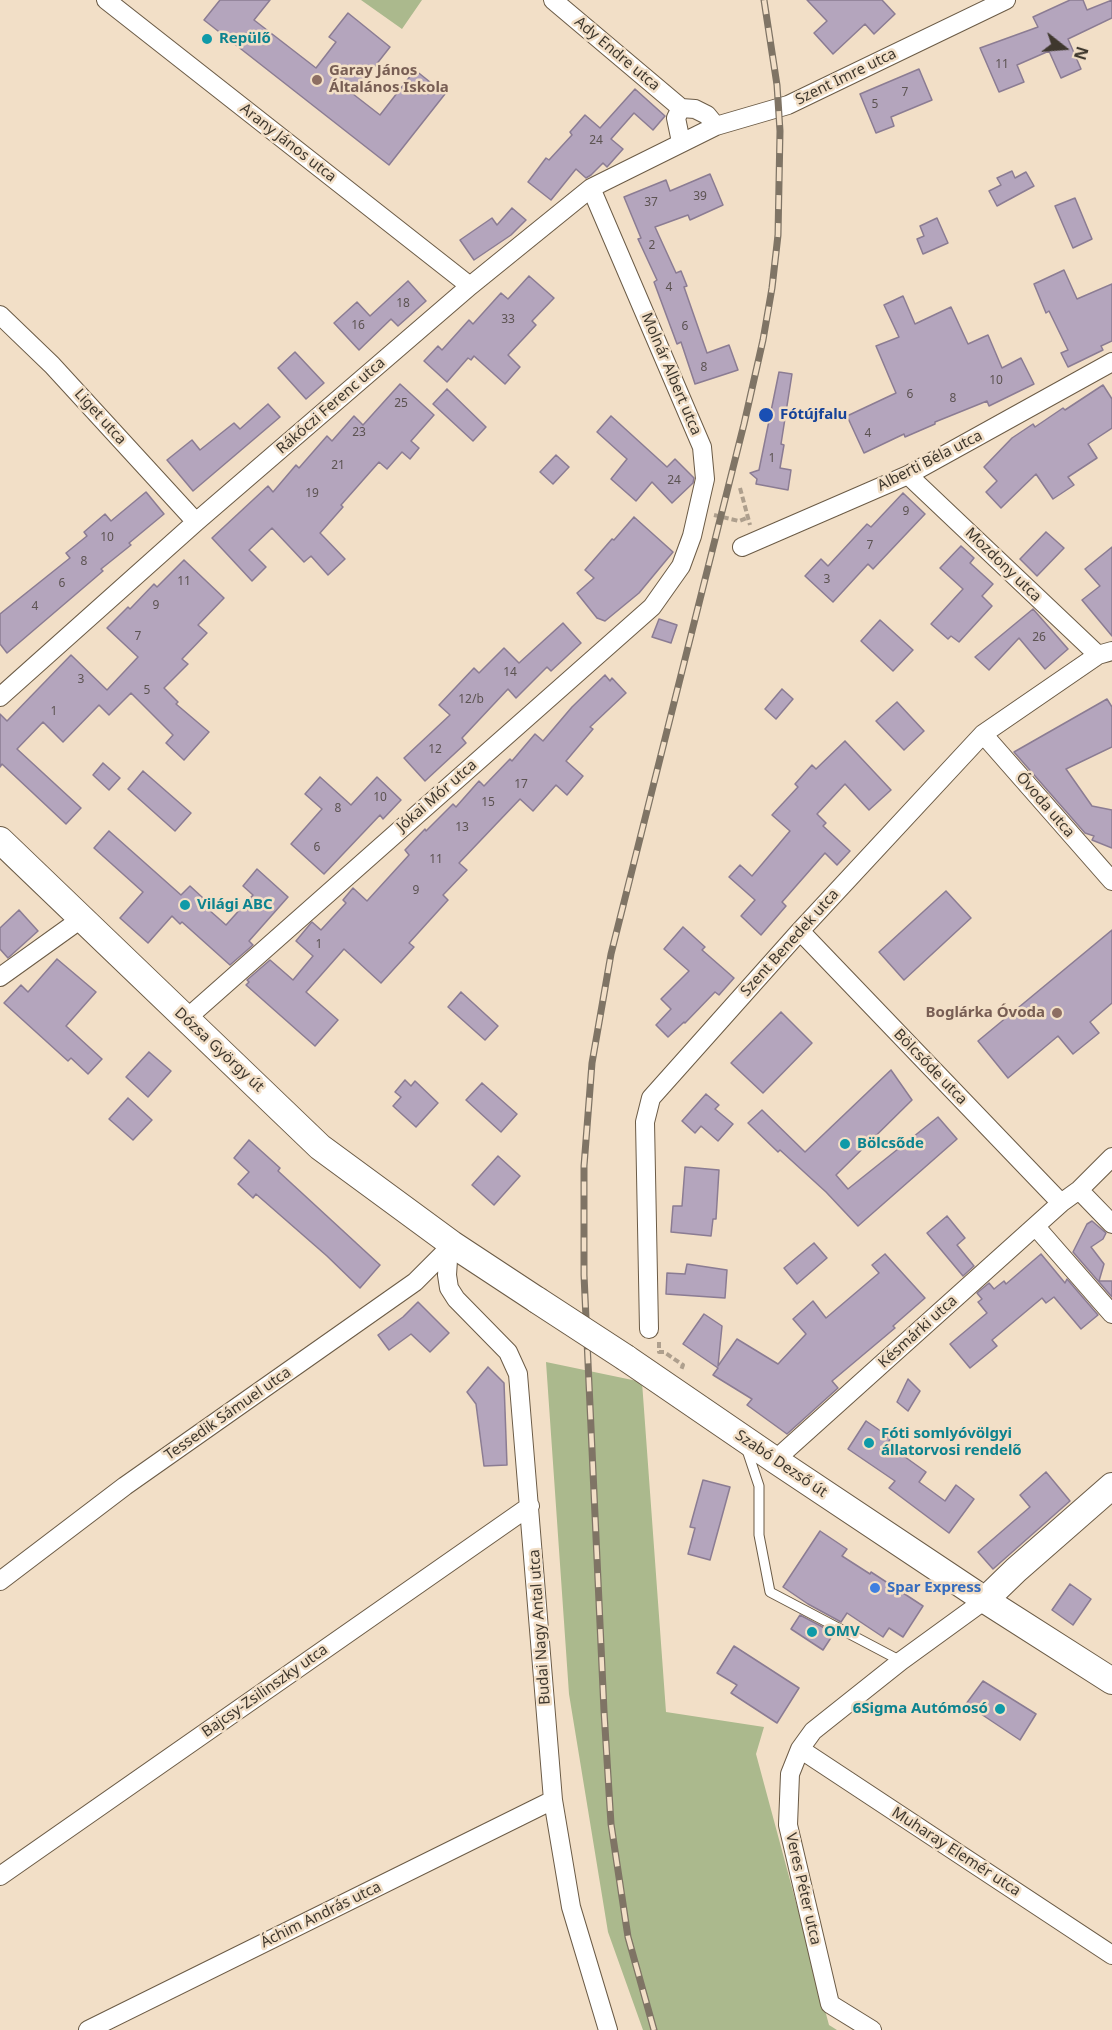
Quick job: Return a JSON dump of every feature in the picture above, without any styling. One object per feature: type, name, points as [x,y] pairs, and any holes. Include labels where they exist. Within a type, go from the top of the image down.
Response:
[{"type":"main road","name":"Dózsa György út","points":[[0,840],[321,1147],[452,1244]]},
{"type":"main road","name":"Szabó Dezső út","points":[[452,1244],[626,1358],[775,1461],[1112,1681]]},
{"type":"main road","points":[[985,1600],[1112,1486]]},
{"type":"street","name":"Arany János utca","points":[[106,0],[470,286]]},
{"type":"street","name":"Ady Endre utca","points":[[553,0],[681,108],[695,109],[707,115],[716,126]]},
{"type":"street","name":"Szent Imre utca","points":[[681,142],[716,126],[788,105],[1006,0]]},
{"type":"street","points":[[681,108],[676,118],[681,142]]},
{"type":"street","name":"Rákóczi Ferenc utca","points":[[0,697],[196,522],[470,286],[591,188],[681,142]]},
{"type":"street","name":"Molnár Albert utca","points":[[591,188],[702,447],[705,479],[698,512],[681,567]]},
{"type":"street","name":"Liget utca","points":[[0,315],[52,364],[196,522]]},
{"type":"street","name":"Alberti Béla utca","points":[[749,543],[908,475],[1112,362]]},
{"type":"street","name":"Mozdony utca","points":[[908,475],[1105,653]]},
{"type":"street","name":"Jókai Mór utca","points":[[186,1019],[652,608],[681,567]]},
{"type":"street","name":"Szent Benedek utca","points":[[649,1329],[645,1122],[651,1098],[800,931],[983,734],[1105,653]]},
{"type":"street","name":"Óvoda utca","points":[[983,734],[1110,876]]},
{"type":"street","points":[[0,977],[81,919]]},
{"type":"street","name":"Bölcsőde utca","points":[[800,931],[1060,1203]]},
{"type":"street","name":"Késmárki utca","points":[[775,1461],[1060,1203],[1079,1190],[1112,1157]]},
{"type":"street","points":[[1079,1190],[1112,1224]]},
{"type":"street","points":[[1036,1227],[1112,1314]]},
{"type":"street","name":"Budai Nagy Antal utca","points":[[452,1244],[447,1275],[449,1288],[456,1299],[508,1352],[518,1374],[553,1800],[571,1907],[608,2030]]},
{"type":"street","name":"Tessedik Sámuel utca","points":[[0,1581],[125,1486],[415,1282],[441,1258],[452,1244]]},
{"type":"street","name":"Bajcsy-Zsilinszky utca","points":[[0,1876],[530,1506]]},
{"type":"street","name":"Veres Péter utca","points":[[872,2030],[830,2004],[788,1826],[790,1774],[800,1749],[813,1731],[901,1661],[985,1600]]},
{"type":"street","name":"Muharay Elemér utca","points":[[800,1749],[1112,1955]]},
{"type":"street","name":"Áchim András utca","points":[[88,2030],[553,1800]]},
{"type":"lane","points":[[744,1439],[759,1486],[759,1535],[770,1592],[901,1661]]},
{"type":"path","points":[[740,488],[747,518],[749,543]]},
{"type":"path","points":[[698,512],[739,521],[747,518]]},
{"type":"green space","points":[[361,0],[422,0],[402,29]]},
{"type":"green space","points":[[546,1362],[642,1382],[666,1712],[764,1727],[756,1754],[829,2025],[837,2030],[643,2030],[608,1932],[569,1694]]},
{"type":"building","name":"Garay János Általános Iskola","points":[[220,0],[270,0],[254,20],[316,68],[336,42],[329,37],[348,13],[390,47],[353,94],[380,115],[415,70],[445,94],[389,165],[204,20]]},
{"type":"building","points":[[807,0],[882,0],[895,14],[874,34],[865,24],[833,54],[814,33],[827,21]]},
{"type":"building","points":[[1070,0],[1083,0],[1087,10],[1112,0],[1112,18],[1068,39],[1081,69],[1061,78],[1049,51],[1017,65],[1024,82],[999,92],[980,48],[1038,27],[1033,17]]},
{"type":"building","points":[[919,69],[932,100],[891,117],[894,126],[876,133],[860,94]]},
{"type":"building","points":[[635,89],[665,116],[653,130],[634,113],[611,139],[623,149],[607,167],[603,163],[586,178],[576,169],[551,200],[528,182],[546,158],[549,160],[572,135],[570,132],[585,115],[600,128]]},
{"type":"building","points":[[1012,171],[1015,178],[1026,172],[1034,186],[997,206],[989,191],[1001,185],[997,178]]},
{"type":"building","points":[[710,174],[723,205],[690,220],[688,215],[655,227],[676,273],[681,271],[687,286],[684,287],[707,353],[729,345],[738,370],[695,384],[681,342],[677,344],[654,282],[657,280],[638,239],[641,238],[624,197],[666,180],[670,191]]},
{"type":"building","points":[[1075,198],[1092,239],[1073,248],[1055,206]]},
{"type":"building","points":[[512,208],[526,220],[511,235],[474,260],[460,240],[492,218],[497,225]]},
{"type":"building","points":[[937,218],[948,243],[923,254],[917,239],[924,236],[920,226]]},
{"type":"building","points":[[1064,270],[1077,299],[1112,284],[1112,341],[1101,346],[1103,350],[1068,367],[1061,353],[1068,350],[1049,311],[1046,313],[1034,284]]},
{"type":"building","points":[[529,276],[554,298],[532,321],[536,325],[508,355],[520,367],[505,384],[474,356],[471,360],[468,358],[447,382],[424,361],[438,346],[442,350],[469,320],[473,324],[501,293],[508,299]]},
{"type":"building","points":[[408,281],[426,301],[398,326],[391,319],[359,350],[334,323],[357,302],[370,316]]},
{"type":"building","points":[[903,296],[915,324],[951,307],[968,344],[988,335],[1002,368],[1021,358],[1034,384],[989,406],[987,401],[905,437],[904,434],[864,453],[847,416],[896,393],[876,346],[899,337],[884,305]]},
{"type":"building","points":[[295,352],[324,383],[306,399],[278,368]]},
{"type":"building","points":[[779,372],[792,374],[781,444],[784,445],[780,468],[791,470],[788,490],[756,484],[757,479],[750,473],[759,470]]},
{"type":"building","points":[[400,384],[434,415],[411,441],[419,448],[410,459],[402,452],[387,469],[379,462],[320,533],[345,559],[328,575],[311,556],[304,562],[272,528],[249,550],[266,567],[252,581],[212,538],[268,486],[273,492],[296,465],[299,468],[327,436],[332,441],[354,416],[363,425]]},
{"type":"building","points":[[1103,385],[1112,399],[1112,428],[1088,444],[1097,458],[1068,477],[1074,485],[1053,499],[1036,474],[1001,508],[986,492],[997,481],[984,467],[1012,438],[1033,424],[1035,427],[1063,408],[1065,410]]},
{"type":"building","points":[[447,389],[486,427],[473,441],[433,404]]},
{"type":"building","points":[[268,404],[280,417],[193,491],[167,460],[192,440],[200,450],[234,423],[240,429]]},
{"type":"building","points":[[611,416],[667,467],[675,459],[694,478],[693,483],[672,503],[652,482],[636,501],[611,479],[627,459],[597,432]]},
{"type":"building","points":[[556,455],[569,467],[553,484],[540,472]]},
{"type":"building","points":[[146,492],[164,514],[101,569],[103,571],[7,653],[0,644],[0,614],[70,558],[66,553],[87,536],[84,532],[105,514],[111,521]]},
{"type":"building","points":[[903,493],[925,514],[873,569],[868,564],[833,602],[805,576],[821,559],[828,566],[867,524],[871,527]]},
{"type":"building","points":[[634,517],[673,552],[639,593],[605,621],[597,618],[577,593],[594,578],[585,570]]},
{"type":"building","points":[[1046,532],[1064,548],[1037,576],[1020,559]]},
{"type":"building","points":[[961,546],[974,558],[970,563],[993,584],[982,596],[992,606],[959,642],[951,636],[948,639],[931,624],[963,589],[940,568]]},
{"type":"building","points":[[1112,547],[1112,636],[1082,600],[1100,586],[1085,569]]},
{"type":"building","points":[[184,560],[224,598],[198,625],[207,633],[182,659],[188,664],[164,688],[178,702],[176,704],[209,732],[184,760],[166,743],[173,735],[131,693],[109,715],[99,705],[63,742],[43,722],[17,749],[81,808],[66,824],[2,764],[0,767],[0,714],[7,721],[71,655],[107,690],[138,657],[107,628],[128,607],[130,609],[154,584],[157,587]]},
{"type":"building","points":[[1033,609],[1068,649],[1045,669],[1019,638],[989,670],[975,657]]},
{"type":"building","points":[[659,619],[677,625],[671,643],[652,637]]},
{"type":"building","points":[[880,620],[913,650],[893,671],[861,641]]},
{"type":"building","points":[[563,623],[581,643],[551,671],[547,667],[516,698],[508,689],[462,738],[466,743],[425,781],[404,758],[450,715],[439,705],[474,668],[479,673],[504,648],[519,663]]},
{"type":"building","points":[[605,675],[610,681],[612,678],[626,693],[590,727],[593,729],[566,761],[583,776],[567,795],[556,785],[533,811],[520,799],[459,863],[467,870],[443,895],[448,900],[409,943],[414,947],[381,983],[344,949],[306,992],[338,1020],[315,1046],[246,985],[249,982],[247,980],[270,960],[293,980],[313,956],[296,941],[312,922],[321,930],[346,903],[343,900],[353,888],[367,901],[409,855],[405,850],[425,829],[426,831],[453,804],[456,807],[479,781],[484,786],[510,759],[512,761],[535,734],[543,741],[572,707]]},
{"type":"building","points":[[782,689],[793,699],[776,719],[765,709]]},
{"type":"building","points":[[1107,699],[1112,707],[1112,747],[1066,769],[1092,806],[1112,810],[1112,848],[1092,840],[1094,836],[1085,833],[1014,752]]},
{"type":"building","points":[[897,702],[924,731],[904,750],[876,721]]},
{"type":"building","points":[[845,741],[891,790],[869,810],[845,784],[817,814],[826,823],[823,826],[850,851],[837,865],[825,853],[782,902],[786,906],[761,935],[741,916],[755,900],[729,877],[740,865],[752,876],[790,831],[772,815],[798,787],[795,784],[812,765],[816,769]]},
{"type":"building","points":[[103,763],[120,778],[109,790],[93,775]]},
{"type":"building","points":[[143,771],[191,813],[175,831],[128,789]]},
{"type":"building","points":[[320,777],[351,805],[377,777],[401,800],[383,819],[380,815],[324,874],[291,844],[322,809],[305,794]]},
{"type":"building","points":[[109,831],[181,895],[190,886],[203,898],[200,902],[226,925],[253,895],[243,886],[257,869],[288,897],[249,941],[253,945],[230,965],[182,922],[180,924],[172,916],[148,943],[120,918],[143,892],[94,848]]},
{"type":"building","points":[[946,891],[971,918],[904,980],[879,952]]},
{"type":"building","points":[[19,910],[38,931],[8,958],[0,949],[0,928]]},
{"type":"building","points":[[683,927],[705,947],[702,950],[734,978],[719,995],[715,992],[668,1037],[656,1025],[671,1009],[661,999],[689,971],[664,949]]},
{"type":"building","name":"Boglárka Óvoda","points":[[1112,930],[1112,1003],[1090,1022],[1099,1033],[1073,1054],[1058,1036],[1008,1078],[978,1041]]},
{"type":"building","points":[[57,959],[96,992],[66,1026],[102,1059],[88,1074],[71,1058],[68,1061],[4,1003],[21,985],[28,992]]},
{"type":"building","points":[[461,992],[498,1026],[485,1040],[448,1007]]},
{"type":"building","points":[[781,1012],[812,1043],[763,1093],[731,1063]]},
{"type":"building","points":[[149,1052],[171,1071],[148,1097],[126,1077]]},
{"type":"building","name":"Bölcsőde","points":[[891,1070],[912,1100],[836,1175],[848,1189],[938,1117],[957,1139],[858,1226],[826,1192],[780,1150],[778,1152],[748,1123],[762,1110],[805,1152]]},
{"type":"building","points":[[405,1080],[411,1086],[415,1081],[438,1103],[416,1127],[393,1106],[401,1097],[395,1092]]},
{"type":"building","points":[[482,1083],[517,1114],[501,1132],[466,1100]]},
{"type":"building","points":[[706,1094],[719,1105],[715,1109],[733,1124],[718,1141],[701,1126],[695,1133],[682,1121]]},
{"type":"building","points":[[128,1098],[152,1120],[133,1140],[109,1119]]},
{"type":"building","points":[[249,1140],[280,1168],[278,1171],[380,1265],[360,1288],[256,1194],[253,1198],[238,1184],[249,1172],[234,1158]]},
{"type":"building","points":[[498,1156],[520,1176],[494,1205],[472,1185]]},
{"type":"building","points":[[685,1167],[719,1170],[716,1219],[713,1219],[711,1236],[671,1232],[673,1206],[682,1206]]},
{"type":"building","points":[[947,1216],[965,1238],[957,1245],[974,1266],[963,1276],[927,1233]]},
{"type":"building","points":[[1092,1221],[1106,1233],[1103,1239],[1091,1247],[1104,1264],[1099,1281],[1112,1281],[1112,1297],[1073,1252],[1087,1224]]},
{"type":"building","points":[[814,1243],[827,1258],[797,1284],[784,1268]]},
{"type":"building","points":[[885,1254],[925,1298],[893,1326],[895,1328],[832,1381],[838,1388],[787,1434],[747,1405],[752,1399],[713,1375],[718,1368],[683,1344],[704,1314],[722,1326],[718,1366],[737,1339],[778,1364],[806,1334],[793,1319],[813,1301],[826,1318],[879,1273],[872,1265]]},
{"type":"building","points":[[1041,1254],[1065,1283],[1067,1279],[1098,1315],[1081,1329],[1054,1297],[1046,1303],[1042,1298],[992,1340],[997,1346],[970,1368],[950,1344],[987,1313],[978,1302],[982,1299],[977,1293],[989,1283],[994,1289],[1004,1281],[1006,1284]]},
{"type":"building","points":[[687,1264],[727,1270],[725,1298],[666,1294],[667,1273],[685,1274]]},
{"type":"building","points":[[418,1302],[449,1333],[430,1352],[411,1334],[389,1350],[378,1335],[403,1317]]},
{"type":"building","points":[[488,1367],[504,1383],[507,1465],[484,1466],[476,1404],[467,1392]]},
{"type":"building","points":[[908,1379],[920,1391],[908,1411],[897,1402]]},
{"type":"building","points":[[866,1421],[891,1438],[887,1444],[926,1472],[919,1482],[945,1501],[956,1485],[974,1499],[949,1533],[889,1488],[895,1481],[848,1449]]},
{"type":"building","points":[[1046,1472],[1070,1501],[993,1569],[978,1552],[1030,1507],[1020,1495]]},
{"type":"building","points":[[703,1480],[730,1487],[710,1560],[688,1554],[695,1528],[690,1527]]},
{"type":"building","points":[[820,1531],[847,1549],[842,1556],[923,1606],[903,1637],[889,1628],[883,1637],[847,1613],[841,1622],[783,1587]]},
{"type":"building","points":[[1070,1584],[1091,1599],[1073,1625],[1052,1610]]},
{"type":"building","name":"OMV","points":[[800,1615],[834,1633],[823,1650],[791,1629]]},
{"type":"building","points":[[734,1646],[799,1688],[777,1723],[731,1693],[737,1685],[717,1673]]},
{"type":"building","name":"6Sigma Autómosó","points":[[983,1681],[1036,1714],[1020,1740],[966,1704]]},
{"type":"railway","points":[[654,2030],[628,1937],[611,1824],[584,1275],[584,1166],[592,1063],[611,954],[744,424],[772,288],[778,235],[780,131],[777,85],[764,0]]},
{"type":"place","name":"Repülő","points":[[207,39]]},
{"type":"place","name":"Garay János Általános Iskola","points":[[317,80]]},
{"type":"place","name":"Fótújfalu","points":[[766,415]]},
{"type":"place","name":"Világi ABC","points":[[185,905]]},
{"type":"place","name":"Boglárka Óvoda","points":[[1057,1013]]},
{"type":"place","name":"Bölcsőde","points":[[845,1144]]},
{"type":"place","name":"Fóti somlyóvölgyi állatorvosi rendelő","points":[[869,1443]]},
{"type":"place","name":"Spar Express","points":[[875,1588]]},
{"type":"place","name":"OMV","points":[[812,1632]]},
{"type":"place","name":"6Sigma Autómosó","points":[[1000,1709]]}]
